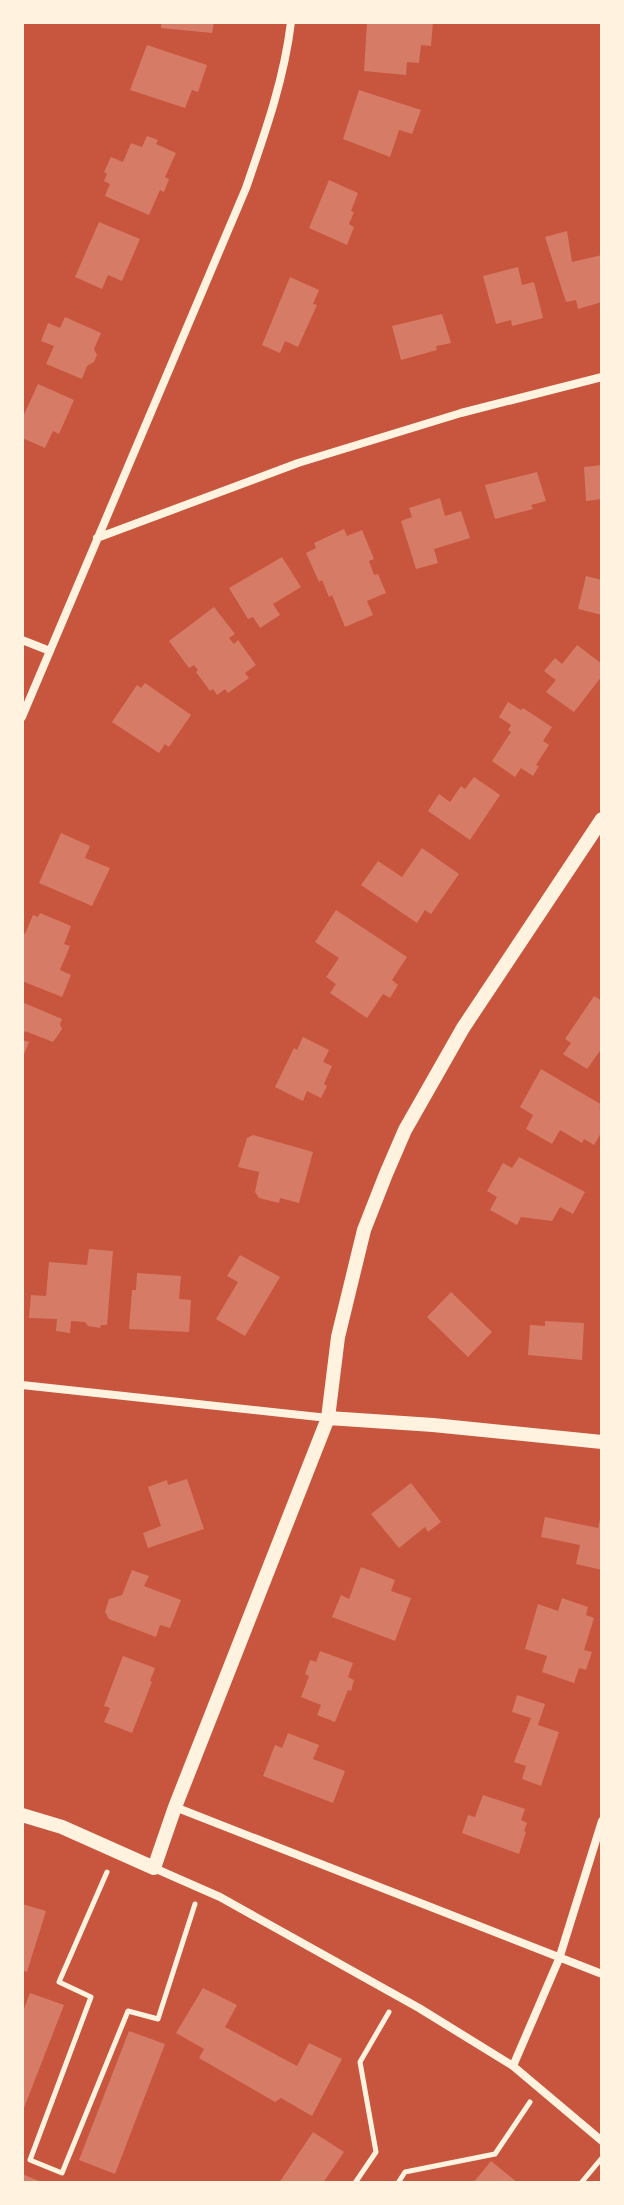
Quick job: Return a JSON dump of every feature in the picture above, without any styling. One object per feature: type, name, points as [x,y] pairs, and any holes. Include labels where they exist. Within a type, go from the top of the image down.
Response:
[{"type":"street","points":[[22,717],[246,188],[273,111],[287,55],[291,22]]},
{"type":"street","points":[[97,538],[298,463],[461,413],[602,377]]},
{"type":"street","points":[[22,640],[50,651]]},
{"type":"street","points":[[154,1868],[175,1807],[328,1418],[338,1337],[364,1230],[405,1130],[463,1028],[602,819]]},
{"type":"street","points":[[22,1385],[328,1418],[602,1442]]},
{"type":"street","points":[[175,1807],[602,1974]]},
{"type":"street","points":[[22,1815],[62,1827],[201,1888],[292,1935],[513,2066],[602,2141]]},
{"type":"street","points":[[513,2066],[559,1959],[602,1821]]},
{"type":"path","points":[[116,1851],[59,1982],[91,1997],[30,2160],[62,2173],[128,2011],[158,2019],[201,1888]]},
{"type":"path","points":[[355,2183],[376,2152],[360,2062],[397,1996]]},
{"type":"path","points":[[398,2183],[405,2172],[495,2154],[539,2088]]},
{"type":"path","points":[[581,2183],[602,2159]]},
{"type":"building","points":[[161,22],[214,22],[212,33],[161,28]]},
{"type":"building","points":[[367,22],[433,22],[431,46],[421,45],[419,63],[407,62],[406,75],[364,71]]},
{"type":"building","points":[[147,45],[207,65],[198,92],[192,90],[185,108],[130,90]]},
{"type":"building","points":[[359,90],[421,110],[412,134],[399,130],[390,157],[343,139]]},
{"type":"building","points":[[147,136],[176,153],[165,177],[169,179],[164,192],[160,190],[149,215],[105,196],[110,184],[104,181],[107,174],[104,172],[111,157],[123,162],[131,143],[142,147]]},
{"type":"building","points":[[329,180],[358,193],[349,224],[354,227],[347,245],[309,228]]},
{"type":"building","points":[[99,222],[140,239],[122,281],[108,275],[102,289],[75,277]]},
{"type":"building","points":[[567,231],[572,262],[602,255],[602,302],[578,309],[576,300],[566,302],[545,237]]},
{"type":"building","points":[[518,267],[522,285],[534,282],[543,318],[512,326],[511,320],[496,324],[483,276]]},
{"type":"building","points":[[290,277],[319,290],[313,304],[317,305],[298,347],[285,341],[280,353],[262,345]]},
{"type":"building","points":[[442,314],[451,343],[401,360],[392,326]]},
{"type":"building","points":[[65,317],[101,333],[94,349],[97,355],[94,362],[87,366],[82,379],[46,364],[54,346],[41,341],[48,323],[60,328]]},
{"type":"building","points":[[38,384],[74,400],[59,434],[53,431],[45,448],[22,438],[22,419]]},
{"type":"building","points":[[602,465],[602,499],[586,501],[584,467]]},
{"type":"building","points":[[537,472],[546,501],[531,505],[533,509],[495,519],[485,485]]},
{"type":"building","points":[[440,498],[445,516],[461,511],[470,538],[434,549],[438,563],[416,569],[401,521],[412,517],[409,508]]},
{"type":"building","points":[[344,529],[347,536],[362,530],[374,559],[369,561],[374,575],[378,574],[386,593],[367,601],[373,615],[345,627],[332,595],[329,597],[322,580],[319,582],[306,553],[316,548],[314,543]]},
{"type":"building","points":[[282,557],[301,587],[273,604],[280,615],[260,628],[253,617],[248,619],[229,588]]},
{"type":"building","points":[[586,576],[602,580],[602,615],[578,609]]},
{"type":"building","points":[[214,607],[235,634],[229,638],[234,644],[238,640],[256,665],[245,673],[249,678],[228,693],[225,689],[217,695],[213,689],[210,691],[194,665],[189,668],[169,641]]},
{"type":"building","points":[[577,645],[602,664],[602,676],[574,712],[546,692],[556,680],[544,671],[555,658],[562,664]]},
{"type":"building","points":[[145,683],[191,715],[169,747],[165,744],[159,753],[112,722],[137,685],[141,688]]},
{"type":"building","points":[[508,702],[552,727],[543,741],[549,745],[533,776],[521,768],[515,777],[492,761],[511,732],[508,730],[511,725],[499,717]]},
{"type":"building","points":[[474,777],[500,795],[470,840],[428,811],[439,794],[450,802],[461,786],[465,789]]},
{"type":"building","points":[[61,833],[90,846],[85,858],[110,868],[92,906],[39,883]]},
{"type":"building","points":[[422,848],[459,874],[431,914],[425,910],[417,923],[361,885],[378,861],[402,877]]},
{"type":"building","points":[[336,910],[407,957],[392,980],[398,985],[390,998],[383,994],[367,1018],[330,993],[336,984],[326,977],[339,958],[315,942]]},
{"type":"building","points":[[40,913],[71,926],[64,944],[70,946],[60,970],[71,975],[62,997],[22,981],[22,932],[25,934],[33,915],[38,917]]},
{"type":"building","points":[[594,996],[602,1001],[602,1048],[587,1069],[563,1054],[571,1043],[565,1039]]},
{"type":"building","points":[[22,1002],[62,1019],[62,1029],[53,1042],[25,1031],[22,1038]]},
{"type":"building","points":[[303,1037],[329,1050],[323,1062],[332,1066],[321,1098],[307,1091],[303,1101],[275,1087],[294,1048],[297,1050]]},
{"type":"building","points":[[22,1040],[29,1042],[22,1059]]},
{"type":"building","points":[[541,1069],[602,1105],[599,1109],[602,1110],[602,1131],[594,1145],[584,1139],[582,1143],[560,1130],[552,1144],[526,1129],[533,1115],[520,1107]]},
{"type":"building","points":[[253,1135],[313,1152],[299,1203],[280,1198],[279,1203],[259,1198],[255,1192],[259,1172],[238,1167],[247,1138]]},
{"type":"building","points":[[519,1157],[585,1192],[573,1214],[560,1207],[552,1221],[521,1217],[517,1225],[490,1210],[497,1197],[487,1191],[503,1163],[512,1168]]},
{"type":"building","points":[[89,1249],[113,1251],[107,1325],[100,1328],[71,1321],[70,1333],[56,1331],[57,1319],[29,1318],[31,1295],[46,1296],[49,1262],[87,1265]]},
{"type":"building","points":[[240,1255],[280,1277],[245,1336],[216,1319],[238,1282],[227,1276]]},
{"type":"building","points":[[137,1273],[181,1276],[179,1299],[191,1300],[189,1332],[129,1329],[132,1290],[136,1290]]},
{"type":"building","points":[[451,1292],[492,1332],[468,1357],[427,1317]]},
{"type":"building","points":[[545,1321],[584,1323],[582,1360],[528,1355],[530,1325],[545,1326]]},
{"type":"building","points":[[187,1479],[204,1529],[148,1548],[143,1533],[161,1526],[148,1487],[167,1480],[168,1485]]},
{"type":"building","points":[[411,1483],[441,1522],[428,1532],[425,1527],[399,1548],[371,1514]]},
{"type":"building","points":[[601,1515],[602,1570],[576,1564],[580,1545],[541,1537],[545,1517],[598,1528]]},
{"type":"building","points":[[361,1567],[395,1580],[391,1591],[411,1598],[395,1641],[332,1617],[341,1595],[349,1599]]},
{"type":"building","points":[[132,1570],[149,1576],[144,1586],[181,1600],[170,1628],[160,1625],[156,1637],[109,1619],[105,1612],[109,1599],[122,1595]]},
{"type":"building","points":[[562,1598],[588,1607],[586,1615],[594,1618],[584,1650],[592,1652],[586,1670],[579,1668],[574,1683],[542,1672],[547,1656],[525,1649],[538,1604],[558,1611]]},
{"type":"building","points":[[320,1651],[353,1663],[348,1677],[354,1680],[351,1691],[348,1690],[335,1722],[317,1715],[321,1705],[301,1697],[309,1676],[305,1674],[310,1660],[316,1662]]},
{"type":"building","points":[[123,1656],[155,1668],[132,1733],[104,1722],[110,1708],[104,1706]]},
{"type":"building","points":[[517,1695],[545,1704],[538,1725],[559,1732],[541,1786],[522,1779],[526,1766],[514,1762],[531,1718],[512,1712]]},
{"type":"building","points":[[288,1733],[319,1745],[313,1759],[345,1771],[333,1803],[263,1776],[275,1745],[282,1748]]},
{"type":"building","points":[[483,1795],[525,1809],[521,1820],[527,1823],[526,1832],[519,1854],[462,1833],[468,1815],[475,1817]]},
{"type":"building","points":[[22,1904],[46,1911],[27,1972],[22,1970]]},
{"type":"building","points":[[203,1988],[237,2005],[225,2027],[297,2066],[309,2043],[342,2059],[312,2116],[281,2098],[275,2102],[199,2058],[204,2049],[176,2033]]},
{"type":"building","points":[[30,1993],[64,2005],[22,2113],[22,2014]]},
{"type":"building","points":[[129,2031],[165,2044],[115,2174],[79,2160]]},
{"type":"building","points":[[313,2132],[344,2152],[323,2183],[279,2183]]},
{"type":"building","points":[[491,2161],[518,2183],[473,2183]]},
{"type":"building","points":[[22,2174],[44,2183],[22,2183]]}]
